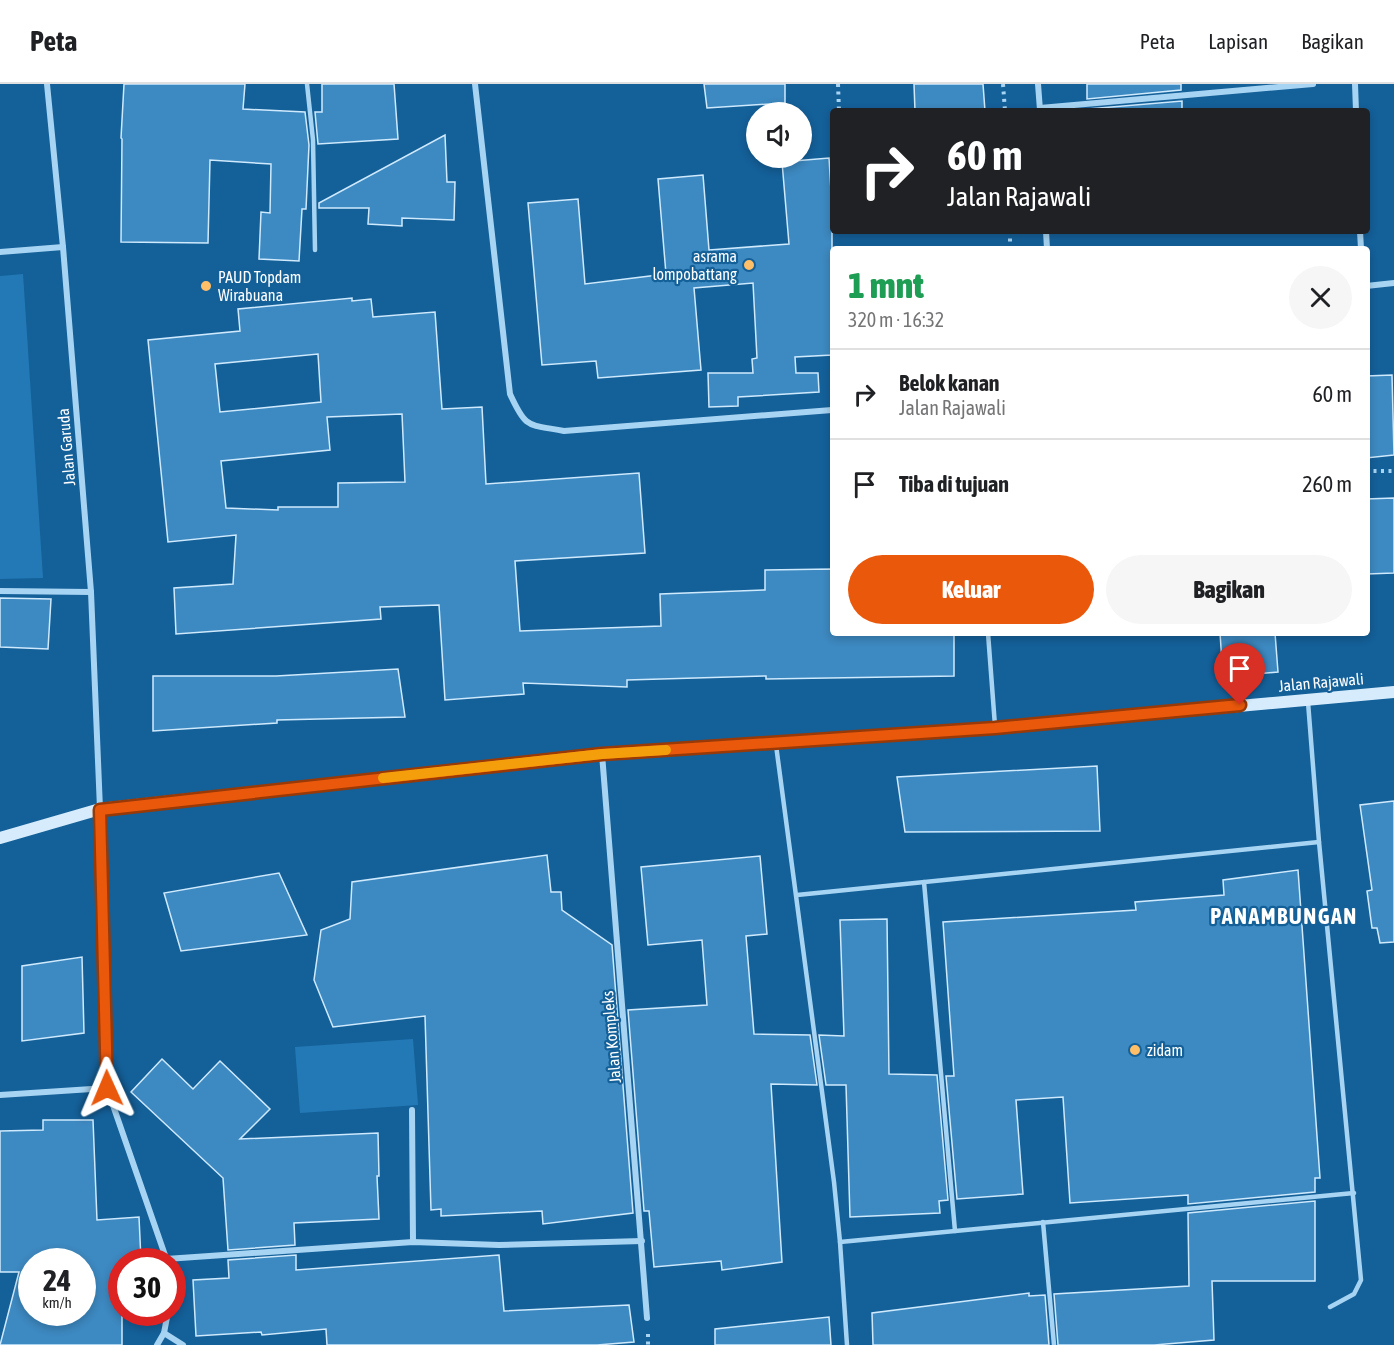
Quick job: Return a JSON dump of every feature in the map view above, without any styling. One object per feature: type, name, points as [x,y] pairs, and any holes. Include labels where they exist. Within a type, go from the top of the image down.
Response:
[{"type":"main road","name":"Jalan Rajawali","points":[[0,838],[100,810],[602,754],[995,728],[1394,692]]},
{"type":"street","name":"Jalan Garuda","points":[[47,84],[92,592],[107,1088],[163,1248]]},
{"type":"street","points":[[475,84],[510,394],[519,414],[530,425],[564,431],[830,410]]},
{"type":"street","points":[[1038,84],[1040,108]]},
{"type":"street","points":[[1061,108],[1313,84]]},
{"type":"street","points":[[1355,84],[1356,108]]},
{"type":"street","points":[[0,252],[63,247]]},
{"type":"street","points":[[1370,286],[1394,283]]},
{"type":"street","points":[[0,591],[92,592]]},
{"type":"street","name":"Jalan Kompleks","points":[[602,754],[647,1318]]},
{"type":"street","points":[[0,1095],[107,1088]]},
{"type":"street","points":[[412,1110],[413,1242]]},
{"type":"street","points":[[186,1259],[413,1242],[499,1245],[642,1241]]},
{"type":"street","points":[[157,1345],[165,1326]]},
{"type":"street","points":[[164,1333],[183,1345]]},
{"type":"lane","points":[[307,84],[313,140],[315,250]]},
{"type":"lane","points":[[988,636],[995,728]]},
{"type":"lane","points":[[1307,699],[1361,1280],[1354,1294],[1330,1307]]},
{"type":"lane","points":[[775,742],[797,895],[840,1242],[847,1345]]},
{"type":"lane","points":[[797,895],[1319,842]]},
{"type":"lane","points":[[924,882],[956,1231]]},
{"type":"lane","points":[[840,1242],[1354,1192]]},
{"type":"lane","points":[[1043,1222],[1054,1345]]},
{"type":"path","points":[[838,84],[839,108]]},
{"type":"path","points":[[1003,84],[1005,108]]},
{"type":"path","points":[[1370,471],[1394,471]]},
{"type":"shaded area","points":[[23,274],[43,578],[0,579],[0,276]]},
{"type":"shaded area","points":[[413,1039],[418,1105],[300,1113],[295,1047]]},
{"type":"building","points":[[124,84],[245,84],[243,109],[305,112],[309,145],[306,209],[302,209],[299,261],[259,259],[261,212],[270,213],[271,164],[210,160],[208,243],[121,242],[121,138]]},
{"type":"building","points":[[322,84],[394,84],[398,139],[318,144],[315,112],[322,112]]},
{"type":"building","points":[[704,84],[785,84],[785,102],[746,102],[746,106],[707,108]]},
{"type":"building","points":[[914,84],[983,84],[985,108],[915,108]]},
{"type":"building","points":[[1087,84],[1181,84],[1181,90],[1087,99]]},
{"type":"building","points":[[1182,101],[1182,108],[1100,108]]},
{"type":"building","points":[[445,135],[447,182],[455,182],[454,220],[402,218],[402,226],[368,224],[369,208],[319,208],[319,203]]},
{"type":"building","points":[[829,158],[830,234],[832,234],[832,246],[830,246],[830,355],[795,357],[796,373],[818,373],[819,392],[738,397],[738,406],[709,407],[708,373],[753,373],[752,359],[757,358],[753,283],[694,288],[701,370],[598,378],[596,361],[542,365],[528,203],[578,199],[585,284],[666,274],[658,179],[703,175],[709,250],[789,244],[783,168],[812,168],[812,159]]},
{"type":"building","points":[[352,298],[352,301],[371,299],[373,317],[435,312],[442,409],[482,407],[486,484],[639,473],[645,553],[515,561],[520,631],[661,626],[660,594],[765,590],[765,570],[830,569],[830,636],[954,636],[954,676],[766,679],[766,676],[627,680],[627,687],[523,683],[524,694],[445,700],[439,605],[380,607],[381,619],[176,634],[174,588],[233,584],[236,535],[168,542],[148,340],[240,331],[238,309]],"holes":[[[318,354],[321,402],[220,412],[215,364]],[[402,414],[405,482],[338,483],[338,507],[278,507],[278,510],[226,508],[221,461],[330,450],[327,417]]]},
{"type":"building","points":[[1392,375],[1394,455],[1370,458],[1370,376]]},
{"type":"building","points":[[1394,498],[1394,573],[1370,574],[1370,499]]},
{"type":"building","points":[[0,598],[51,599],[48,649],[0,647]]},
{"type":"building","points":[[1220,636],[1275,636],[1278,672],[1223,677]]},
{"type":"building","points":[[398,669],[405,717],[277,720],[277,723],[153,731],[153,676],[276,676]]},
{"type":"building","points":[[1097,766],[1100,831],[905,832],[897,777]]},
{"type":"building","points":[[1394,801],[1394,942],[1380,943],[1377,928],[1372,928],[1367,891],[1372,890],[1360,805]]},
{"type":"building","points":[[547,855],[551,892],[561,892],[562,910],[612,945],[633,1213],[543,1224],[542,1211],[441,1216],[441,1209],[431,1210],[425,1016],[333,1027],[314,980],[321,930],[350,919],[352,882]]},
{"type":"building","points":[[760,856],[767,934],[746,936],[754,1034],[810,1035],[817,1085],[771,1084],[782,1262],[722,1270],[721,1261],[654,1267],[649,1211],[644,1211],[628,1010],[707,1005],[702,940],[648,945],[641,867]]},
{"type":"building","points":[[1298,870],[1320,1178],[1315,1178],[1315,1192],[1188,1204],[1188,1195],[1070,1203],[1063,1097],[1016,1100],[1023,1194],[957,1199],[946,1076],[954,1076],[943,922],[1136,910],[1135,902],[1224,895],[1223,880]]},
{"type":"building","points":[[279,873],[307,935],[181,951],[164,893]]},
{"type":"building","points":[[887,919],[889,1074],[937,1075],[948,1200],[939,1201],[940,1213],[850,1217],[846,1085],[826,1085],[819,1035],[844,1036],[840,920]]},
{"type":"building","points":[[82,957],[84,1033],[22,1041],[22,966]]},
{"type":"building","points":[[162,1059],[193,1089],[220,1061],[270,1109],[240,1139],[378,1133],[379,1219],[294,1223],[295,1245],[228,1250],[223,1178],[131,1092]]},
{"type":"building","points":[[43,1120],[93,1120],[97,1220],[139,1217],[140,1248],[108,1248],[108,1326],[122,1326],[122,1345],[0,1345],[18,1276],[18,1326],[96,1326],[96,1248],[18,1248],[18,1272],[0,1272],[0,1131],[43,1130]]},
{"type":"building","points":[[1315,1201],[1315,1281],[1212,1281],[1214,1340],[1154,1345],[1058,1345],[1054,1294],[1189,1286],[1188,1213]]},
{"type":"building","points":[[296,1255],[296,1270],[499,1255],[504,1311],[629,1305],[634,1342],[597,1345],[327,1345],[326,1329],[262,1335],[261,1332],[196,1336],[193,1280],[229,1278],[228,1260]]},
{"type":"building","points":[[1029,1293],[1029,1296],[1045,1295],[1049,1345],[873,1345],[872,1313]]},
{"type":"building","points":[[829,1317],[831,1345],[715,1345],[715,1329]]},
{"type":"slow traffic","points":[[383,778],[602,754],[666,750]]},
{"type":"place","name":"asrama lompobattang","points":[[749,265]]},
{"type":"place","name":"PAUD Topdam Wirabuana","points":[[206,286]]},
{"type":"place","name":"zidam","points":[[1135,1050]]},
{"type":"district","name":"PANAMBUNGAN","points":[[1284,916]]},
{"type":"route","points":[[107,1088],[100,810],[602,754],[995,728],[1240,705]]}]
